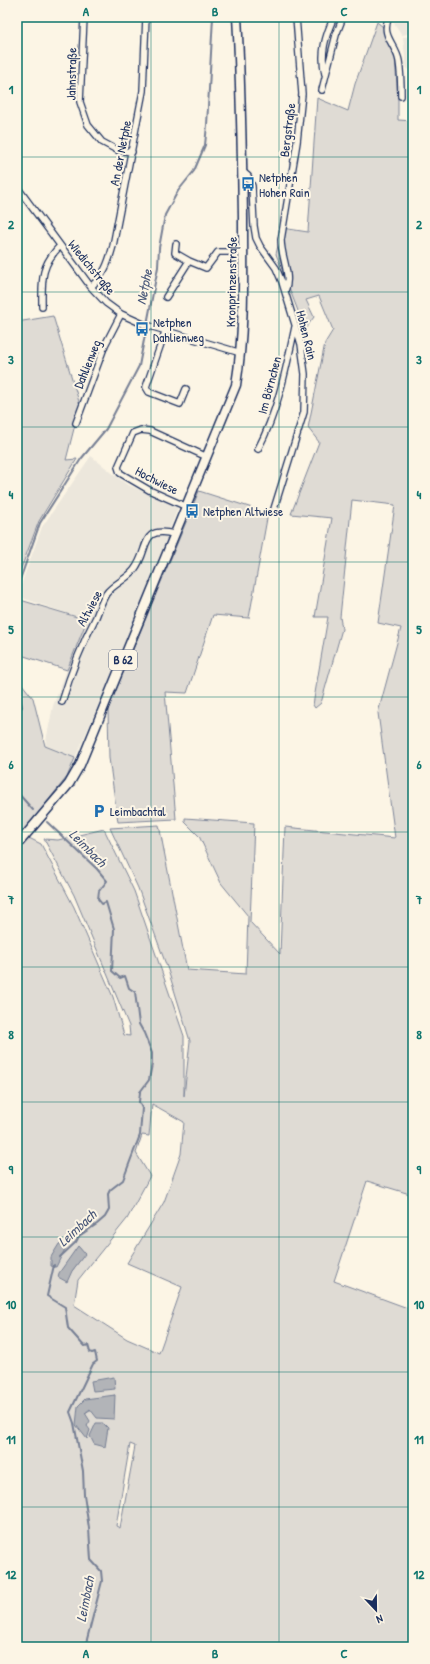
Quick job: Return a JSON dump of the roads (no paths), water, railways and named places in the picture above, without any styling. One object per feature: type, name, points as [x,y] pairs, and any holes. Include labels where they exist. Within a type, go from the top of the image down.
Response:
[{"type":"main road","name":"Kronprinzenstraße","points":[[174,534],[205,456],[236,385],[241,353],[243,252],[238,17]]},
{"type":"main road","name":"B 62","points":[[17,845],[69,784],[80,765],[174,534]]},
{"type":"street","name":"Jahnstraße","points":[[84,17],[80,102],[88,125],[102,142],[117,150],[132,152]]},
{"type":"street","name":"An der Netphe","points":[[91,287],[108,265],[132,152],[143,91],[146,17]]},
{"type":"street","name":"Bergstraße","points":[[285,292],[289,284],[282,255],[281,240],[297,142],[302,94],[296,17]]},
{"type":"street","points":[[326,77],[322,63],[323,46],[334,17]]},
{"type":"street","points":[[322,90],[336,35],[343,17]]},
{"type":"street","points":[[389,17],[386,24],[386,33],[399,61],[401,96]]},
{"type":"street","name":"Hohen Rain","points":[[242,171],[248,176],[252,186],[256,238],[276,268],[285,292],[303,352],[305,374],[305,407],[272,512]]},
{"type":"street","name":"Wiedichstraße","points":[[17,187],[91,287],[106,303],[121,314],[152,328],[241,353]]},
{"type":"street","points":[[176,244],[175,253],[189,262],[206,268],[218,252],[243,252]]},
{"type":"street","points":[[42,307],[42,281],[46,263],[60,246]]},
{"type":"street","points":[[166,297],[189,262]]},
{"type":"street","name":"Dahlienweg","points":[[76,423],[105,345],[121,314]]},
{"type":"street","name":"Im Börnchen","points":[[258,449],[267,432],[275,410],[295,325]]},
{"type":"street","points":[[165,332],[146,387],[149,392],[180,404],[186,390]]},
{"type":"street","name":"Hochwiese","points":[[186,507],[149,490],[120,473],[118,467],[132,433],[141,430],[150,432],[205,456]]},
{"type":"street","name":"Altwiese","points":[[62,702],[80,648],[106,594],[133,571],[140,561],[149,536],[155,532],[162,531],[174,534]]},
{"type":"waterway","name":"Netphe","points":[[17,588],[40,523],[81,459],[106,429],[139,366],[158,267],[159,248],[165,215],[178,191],[194,171],[205,145],[213,17]]},
{"type":"waterway","name":"Netphe","points":[[17,682],[22,707],[17,712]]},
{"type":"waterway","name":"Leimbach","points":[[17,792],[33,810]]},
{"type":"waterway","name":"Leimbach","points":[[47,822],[97,869],[107,881],[99,891],[98,899],[102,904],[106,902],[114,929],[112,971],[120,978],[125,976],[129,988],[135,992],[139,1024],[152,1053],[152,1064],[149,1080],[140,1092],[139,1102],[142,1108],[140,1135],[123,1180],[110,1190],[108,1194],[109,1210],[105,1217],[79,1236],[76,1242],[60,1257]]},
{"type":"waterway","name":"Leimbach","points":[[54,1265],[47,1296],[65,1307],[68,1328],[84,1346],[88,1345],[90,1352],[95,1352],[97,1361],[93,1364],[70,1412],[74,1423],[83,1471],[91,1560],[101,1571],[102,1581],[85,1647]]},
{"type":"place","name":"Netphen Hohen Rain","points":[[248,184]]},
{"type":"place","name":"Netphen Dahlienweg","points":[[142,329]]},
{"type":"place","name":"Netphen Altwiese","points":[[192,511]]},
{"type":"place","name":"Leimbachtal","points":[[99,811]]}]
